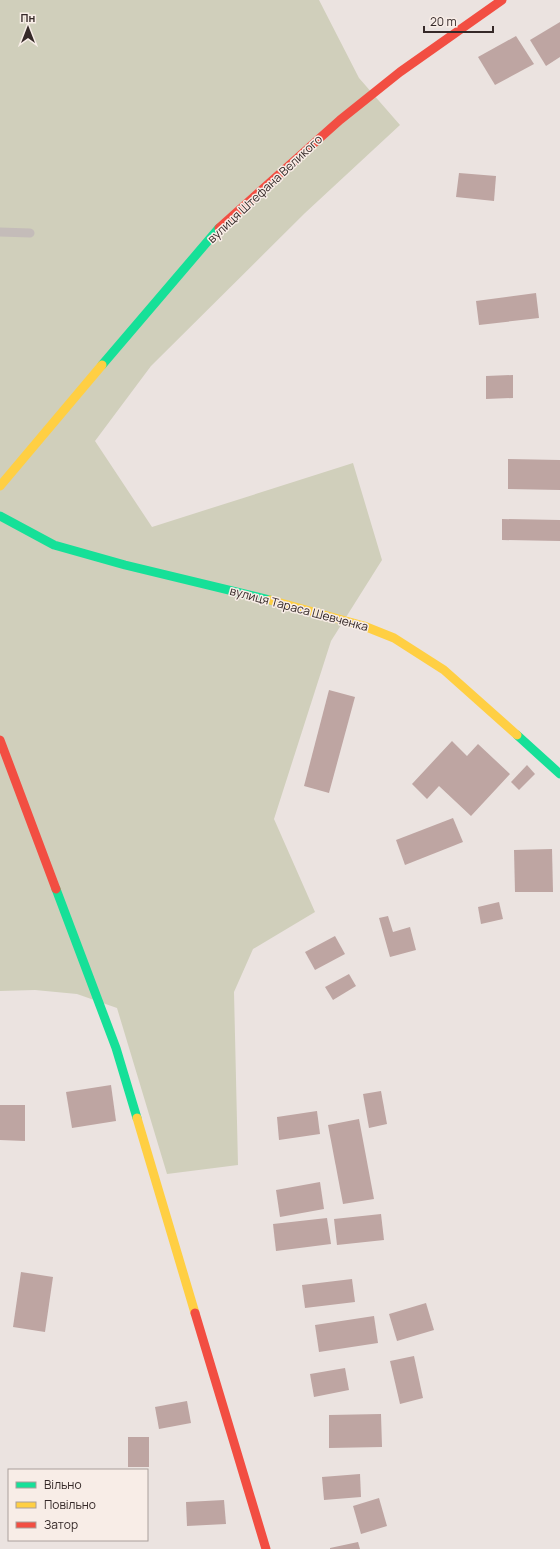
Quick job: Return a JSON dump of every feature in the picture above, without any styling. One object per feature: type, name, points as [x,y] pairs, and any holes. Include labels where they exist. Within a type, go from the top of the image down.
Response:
[{"type":"street","name":"вулиця Штефана Великого","points":[[0,486],[214,233],[340,120],[400,72],[502,0]]},
{"type":"street","name":"вулиця Тараса Шевченка","points":[[0,516],[54,545],[125,565],[288,604],[364,626],[394,638],[444,670],[560,774]]},
{"type":"street","points":[[0,740],[116,1048],[266,1549]]},
{"type":"lane","points":[[0,232],[30,233]]},
{"type":"green space","points":[[0,0],[319,0],[359,78],[400,125],[305,213],[151,366],[95,441],[152,527],[353,463],[382,560],[331,641],[274,819],[315,912],[253,949],[234,992],[238,1165],[167,1174],[117,1008],[77,994],[35,990],[0,991]]},
{"type":"building","points":[[560,22],[560,57],[546,66],[530,40]]},
{"type":"building","points":[[516,36],[534,64],[495,85],[478,57]]},
{"type":"building","points":[[459,173],[496,176],[494,201],[456,197]]},
{"type":"building","points":[[536,293],[539,318],[479,325],[476,301]]},
{"type":"building","points":[[513,375],[513,398],[486,399],[486,376]]},
{"type":"building","points":[[508,459],[560,460],[560,490],[508,489]]},
{"type":"building","points":[[502,519],[560,520],[560,541],[502,540]]},
{"type":"building","points":[[329,690],[355,697],[329,793],[304,786]]},
{"type":"building","points":[[452,741],[467,756],[478,744],[510,774],[471,816],[439,786],[427,799],[412,784]]},
{"type":"building","points":[[527,765],[535,774],[519,790],[511,782]]},
{"type":"building","points":[[453,818],[463,842],[405,865],[396,840]]},
{"type":"building","points":[[552,849],[553,892],[515,892],[514,850]]},
{"type":"building","points":[[499,902],[503,919],[481,924],[478,907]]},
{"type":"building","points":[[388,916],[393,932],[410,927],[416,950],[390,957],[379,918]]},
{"type":"building","points":[[335,936],[345,954],[315,970],[305,952]]},
{"type":"building","points":[[349,974],[356,986],[333,1000],[325,987]]},
{"type":"building","points":[[111,1085],[116,1121],[72,1128],[66,1092]]},
{"type":"building","points":[[381,1091],[387,1124],[369,1128],[363,1094]]},
{"type":"building","points":[[0,1105],[25,1105],[25,1141],[0,1140]]},
{"type":"building","points":[[317,1111],[320,1134],[279,1140],[277,1117]]},
{"type":"building","points":[[359,1119],[374,1199],[343,1204],[328,1125]]},
{"type":"building","points":[[320,1182],[324,1209],[280,1217],[276,1190]]},
{"type":"building","points":[[381,1214],[384,1240],[337,1245],[334,1219]]},
{"type":"building","points":[[327,1218],[331,1244],[276,1251],[273,1224]]},
{"type":"building","points":[[21,1272],[53,1277],[45,1332],[13,1327]]},
{"type":"building","points":[[352,1279],[355,1302],[305,1308],[302,1285]]},
{"type":"building","points":[[426,1303],[434,1330],[397,1341],[389,1314]]},
{"type":"building","points":[[374,1316],[378,1343],[319,1352],[315,1325]]},
{"type":"building","points":[[414,1356],[423,1398],[400,1404],[390,1361]]},
{"type":"building","points":[[345,1368],[349,1390],[314,1397],[310,1374]]},
{"type":"building","points":[[187,1401],[191,1423],[159,1429],[155,1407]]},
{"type":"building","points":[[381,1414],[382,1447],[329,1448],[329,1415]]},
{"type":"building","points":[[128,1437],[149,1437],[149,1467],[128,1467]]},
{"type":"building","points":[[360,1474],[361,1497],[324,1500],[322,1477]]},
{"type":"building","points":[[379,1498],[387,1526],[361,1534],[353,1506]]},
{"type":"building","points":[[224,1500],[226,1524],[187,1526],[186,1502]]},
{"type":"building","points":[[358,1542],[360,1549],[330,1549],[330,1548]]},
{"type":"traffic: fast","points":[[102,365],[219,228]]},
{"type":"traffic: fast","points":[[0,516],[54,545],[125,565],[270,600]]},
{"type":"traffic: fast","points":[[517,735],[560,774]]},
{"type":"traffic: fast","points":[[56,889],[116,1048],[137,1118]]},
{"type":"traffic: slow","points":[[0,486],[102,365]]},
{"type":"traffic: slow","points":[[270,600],[364,626],[394,638],[444,670],[517,735]]},
{"type":"traffic: slow","points":[[137,1118],[195,1313]]},
{"type":"traffic: jam","points":[[219,228],[340,120],[400,72],[502,0]]},
{"type":"traffic: jam","points":[[0,740],[56,889]]},
{"type":"traffic: jam","points":[[195,1313],[266,1549]]}]
